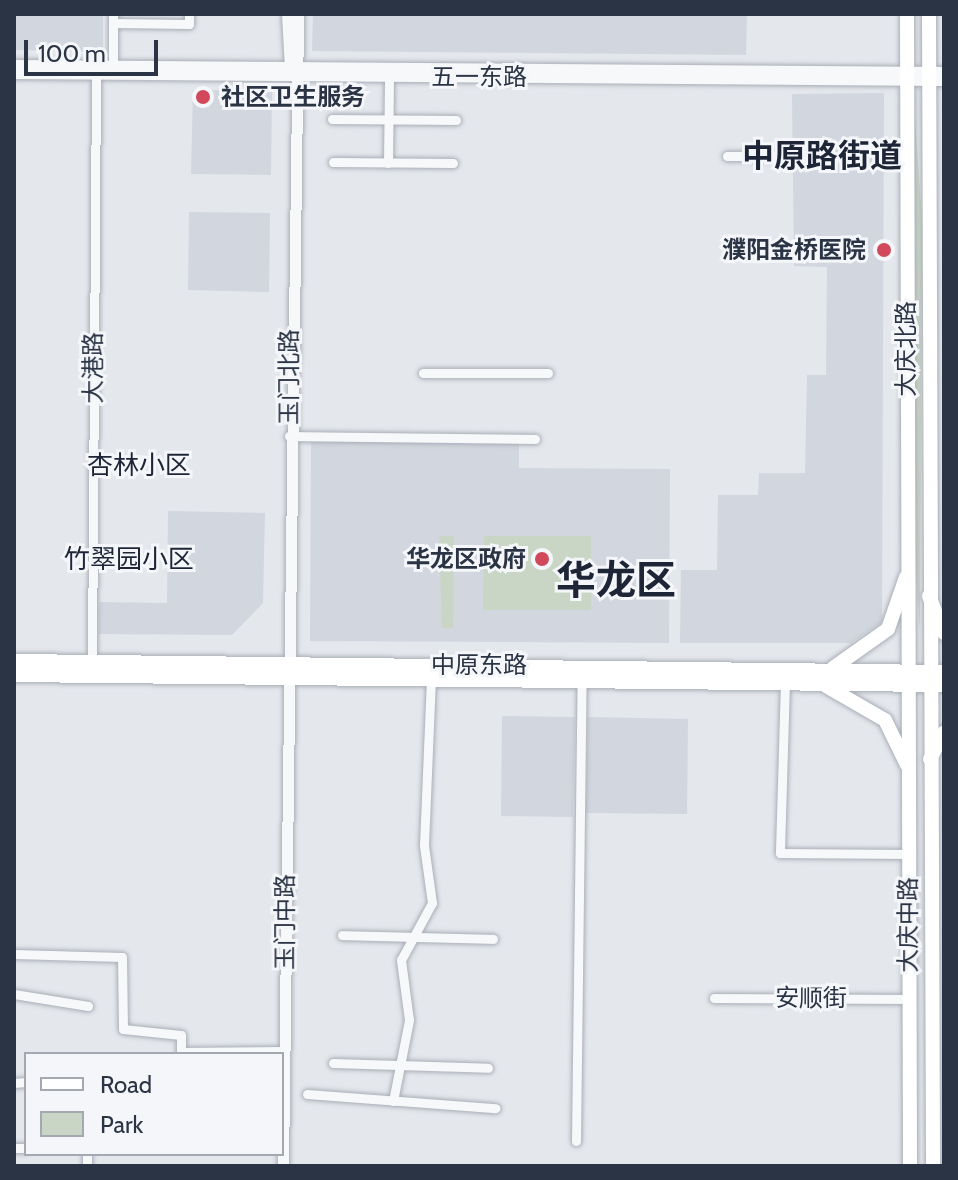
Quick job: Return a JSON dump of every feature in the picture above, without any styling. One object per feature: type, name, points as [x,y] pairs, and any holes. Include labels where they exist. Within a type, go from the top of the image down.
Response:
[{"type":"main road","name":"大庆北路","points":[[907,14],[907,678]]},
{"type":"main road","name":"大庆北路","points":[[929,14],[937,76],[937,440],[929,596],[937,678]]},
{"type":"main road","points":[[829,669],[870,649],[888,629],[906,577]]},
{"type":"main road","points":[[929,596],[944,633]]},
{"type":"main road","name":"中原东路","points":[[14,661],[431,678],[785,682],[937,678]]},
{"type":"main road","name":"中原东路","points":[[14,675],[829,669],[907,678]]},
{"type":"main road","name":"大庆中路","points":[[907,678],[910,1166]]},
{"type":"main road","name":"大庆中路","points":[[933,1166],[930,759],[937,678]]},
{"type":"main road","points":[[818,682],[885,720],[907,765]]},
{"type":"main road","points":[[930,759],[944,733]]},
{"type":"street","points":[[113,70],[113,19],[189,24],[189,14]]},
{"type":"street","name":"玉门北路","points":[[287,14],[292,70],[287,671]]},
{"type":"street","name":"玉门北路","points":[[292,70],[298,14]]},
{"type":"street","name":"五一东路","points":[[14,65],[113,70],[907,76]]},
{"type":"street","name":"五一东路","points":[[14,73],[96,74],[113,70]]},
{"type":"street","name":"五一东路","points":[[292,70],[389,77],[937,76]]},
{"type":"street","name":"大港路","points":[[92,662],[96,74]]},
{"type":"street","points":[[388,163],[389,77]]},
{"type":"street","points":[[332,119],[456,120]]},
{"type":"street","points":[[727,156],[787,156]]},
{"type":"street","points":[[333,162],[453,163]]},
{"type":"street","points":[[423,373],[548,373]]},
{"type":"street","points":[[289,436],[535,439]]},
{"type":"street","name":"玉门中路","points":[[284,1051],[287,671]]},
{"type":"street","points":[[393,1101],[397,1065],[409,1020],[401,960],[432,903],[424,845],[431,678]]},
{"type":"street","points":[[576,1141],[582,678]]},
{"type":"street","points":[[785,682],[780,853],[908,854]]},
{"type":"street","points":[[342,935],[493,939]]},
{"type":"street","points":[[14,954],[122,957],[123,1029],[181,1035],[181,1052]]},
{"type":"street","points":[[14,994],[88,1006]]},
{"type":"street","name":"安顺街","points":[[714,998],[909,999]]},
{"type":"street","points":[[232,1052],[284,1051]]},
{"type":"street","points":[[333,1063],[488,1068]]},
{"type":"street","points":[[307,1094],[495,1108]]},
{"type":"shaded area","points":[[14,14],[103,14],[103,51],[14,50]]},
{"type":"shaded area","points":[[313,14],[747,14],[746,55],[312,51]]},
{"type":"shaded area","points":[[193,90],[272,91],[271,175],[191,174]]},
{"type":"shaded area","points":[[884,93],[882,622],[851,643],[680,643],[681,570],[717,570],[718,495],[758,495],[759,473],[805,473],[807,375],[826,375],[827,267],[794,266],[792,94]]},
{"type":"shaded area","points":[[189,212],[270,213],[269,292],[188,290]]},
{"type":"shaded area","name":"华龙区政府","points":[[311,441],[519,444],[519,468],[670,469],[669,643],[310,641]]},
{"type":"shaded area","points":[[168,511],[265,513],[263,603],[232,635],[98,634],[99,602],[167,603]]},
{"type":"shaded area","points":[[502,716],[575,717],[573,817],[501,816]]},
{"type":"shaded area","points":[[588,717],[688,719],[687,814],[586,813]]},
{"type":"green space","points":[[914,105],[922,218],[920,631],[914,542]]},
{"type":"green space","points":[[439,536],[454,536],[453,628],[442,628]]},
{"type":"green space","points":[[484,536],[591,536],[591,610],[483,610]]},
{"type":"place","name":"社区卫生服务","points":[[203,97]]},
{"type":"place","name":"濮阳金桥医院","points":[[884,250]]},
{"type":"place","name":"华龙区政府","points":[[542,559]]},
{"type":"district","name":"中原路街道","points":[[822,156]]},
{"type":"district","name":"杏林小区","points":[[139,466]]},
{"type":"district","name":"竹翠园小区","points":[[129,560]]},
{"type":"district","name":"华龙区","points":[[616,580]]}]
